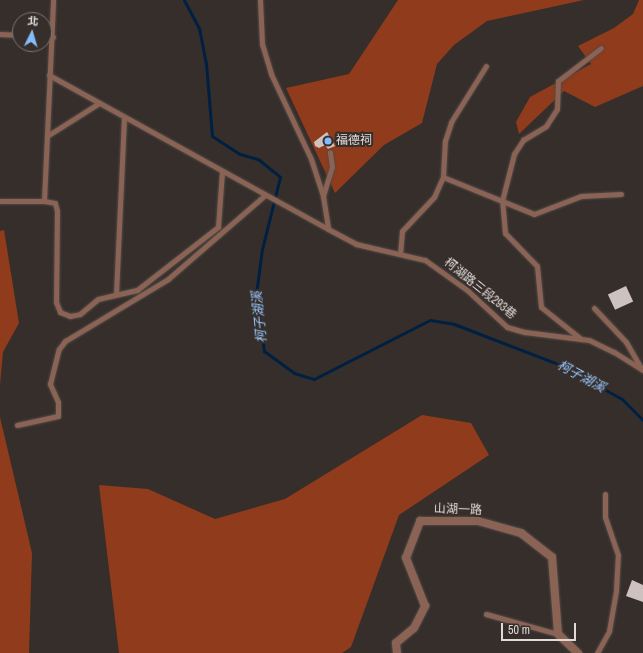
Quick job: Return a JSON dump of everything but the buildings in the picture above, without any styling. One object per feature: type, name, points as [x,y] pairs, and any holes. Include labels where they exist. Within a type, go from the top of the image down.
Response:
[{"type":"street","name":"山湖一路","points":[[397,653],[396,643],[414,628],[425,606],[406,558],[420,521],[478,521],[521,533],[544,549],[552,557],[558,634]]},
{"type":"street","points":[[558,634],[578,653]]},
{"type":"lane","points":[[44,201],[49,75],[53,37],[53,0]]},
{"type":"lane","points":[[260,0],[262,44],[271,74],[311,159],[324,196],[328,229]]},
{"type":"lane","points":[[0,34],[12,35]]},
{"type":"lane","points":[[581,339],[541,307],[537,266],[505,233],[502,201],[514,154],[523,140],[546,126],[557,109],[558,81],[601,48]]},
{"type":"lane","points":[[400,254],[402,231],[434,197],[443,177],[445,141],[451,122],[486,66]]},
{"type":"lane","name":"柯湖路三段293巷","points":[[49,75],[222,172],[356,244],[425,260],[443,272],[507,327],[525,332],[581,339],[614,352],[642,369]]},
{"type":"lane","points":[[47,136],[99,103]]},
{"type":"lane","points":[[116,294],[124,117]]},
{"type":"lane","points":[[324,196],[332,167],[330,152]]},
{"type":"lane","points":[[0,201],[44,201],[55,203],[57,211],[56,302],[60,312],[70,316],[80,314],[98,299],[137,290],[218,227],[222,172]]},
{"type":"lane","points":[[443,177],[534,214],[581,196],[621,194]]},
{"type":"lane","points":[[17,425],[58,416],[58,402],[50,384],[59,349],[65,341],[168,279],[264,195]]},
{"type":"lane","points":[[594,308],[626,342],[642,369]]},
{"type":"lane","points":[[597,653],[609,631],[616,591],[618,556],[604,517],[605,494]]},
{"type":"lane","points":[[486,614],[558,634]]},
{"type":"shaded area","points":[[398,0],[584,0],[487,21],[454,45],[437,64],[422,123],[384,145],[335,193],[286,88],[349,74]]},
{"type":"shaded area","points":[[639,0],[643,0],[643,86],[595,107],[564,91],[519,134],[516,122],[530,97],[591,64],[578,46],[614,28],[633,14]]},
{"type":"shaded area","points":[[4,230],[19,323],[3,352],[0,385],[0,231]]},
{"type":"shaded area","points":[[422,415],[471,423],[489,455],[399,515],[351,647],[342,653],[119,653],[99,485],[148,489],[215,519],[285,499]]},
{"type":"shaded area","points":[[0,417],[32,553],[29,653],[0,653]]},
{"type":"waterway","name":"柯子湖溪","points":[[184,0],[199,28],[206,63],[212,136],[240,154],[258,159],[280,177],[262,249],[256,294],[264,351],[294,373],[314,379],[430,320],[454,324],[558,364],[622,399],[643,420]]},
{"type":"place","name":"福德祠","points":[[328,141]]}]
